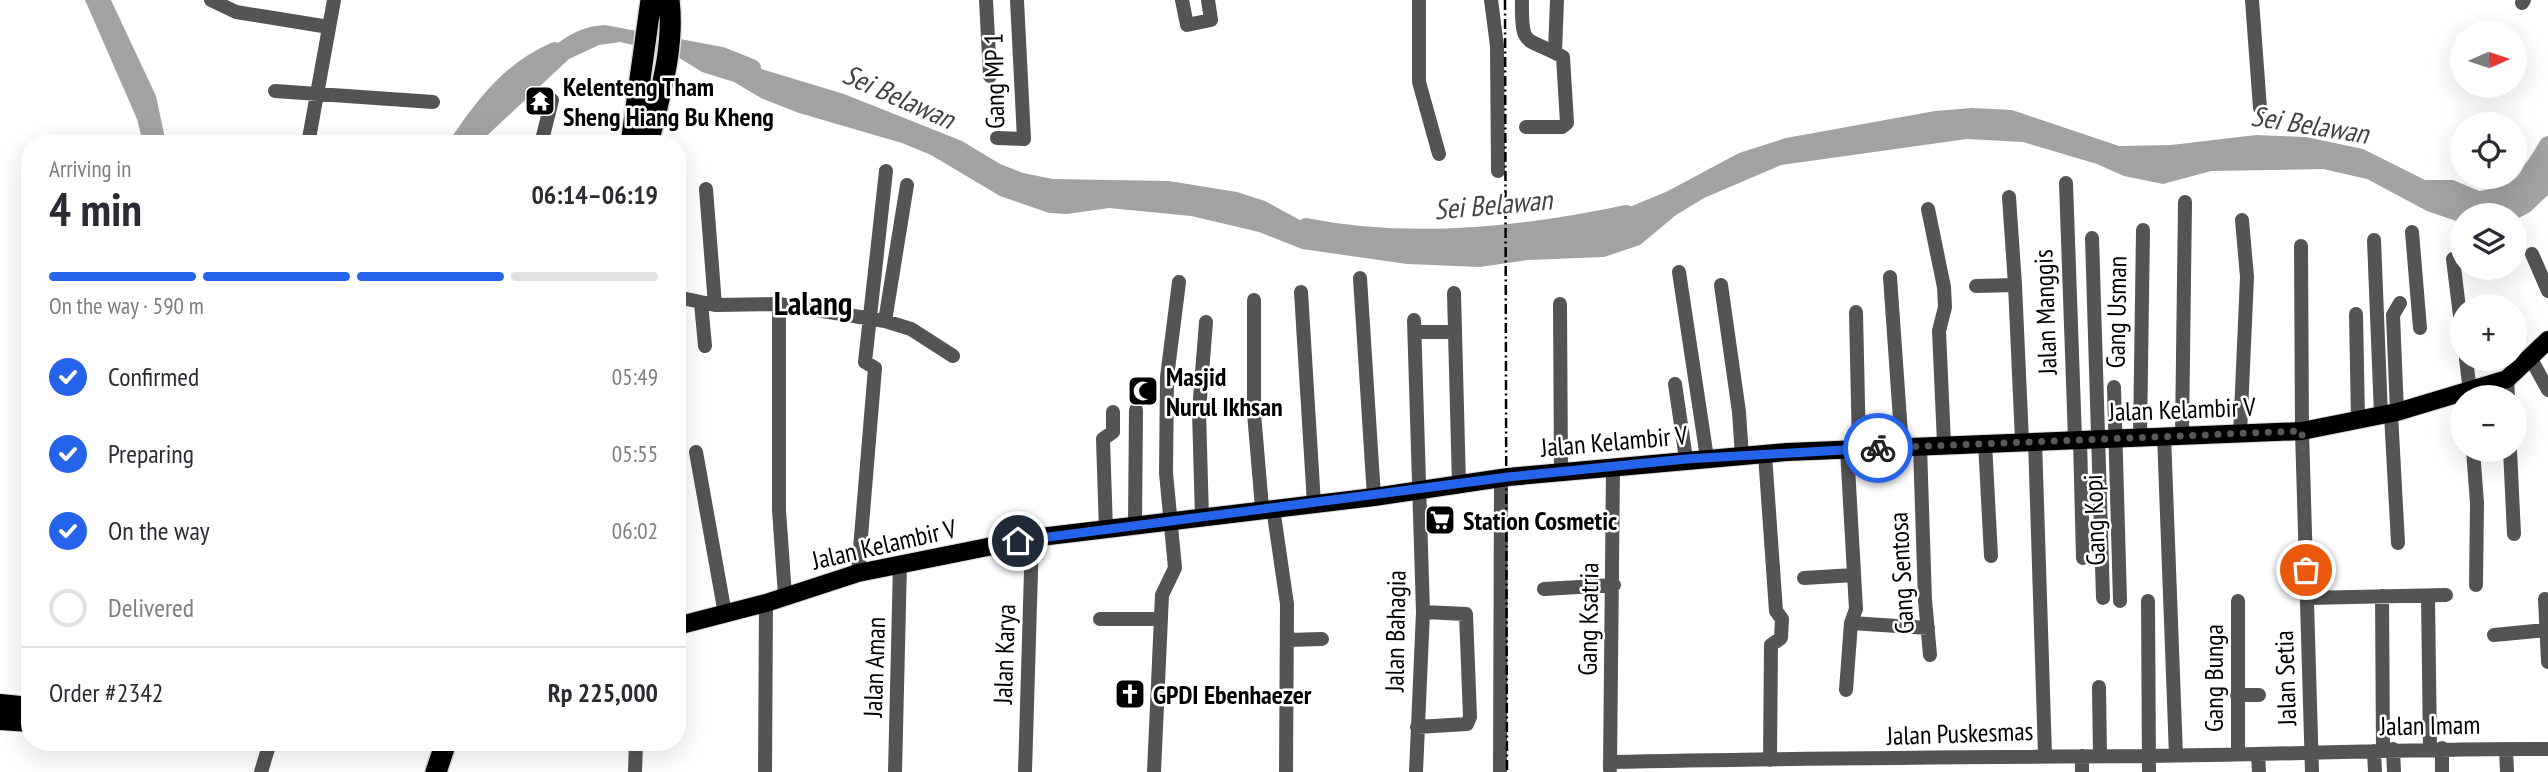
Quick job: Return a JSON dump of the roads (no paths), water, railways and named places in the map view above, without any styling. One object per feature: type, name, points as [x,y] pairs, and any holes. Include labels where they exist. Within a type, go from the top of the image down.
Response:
[{"type":"highway","points":[[650,133],[662,7]]},
{"type":"highway","points":[[635,135],[652,92]]},
{"type":"highway","points":[[436,772],[443,751]]},
{"type":"highway","points":[[450,772],[457,751]]},
{"type":"main road","name":"Jalan Kelambir V","points":[[2492,385],[2507,379],[2548,340]]},
{"type":"main road","name":"Jalan Kelambir V","points":[[686,624],[766,603],[858,573],[1032,538],[1169,520],[1374,497],[1501,478],[1686,459],[1944,443],[2302,431],[2450,399]]},
{"type":"main road","points":[[0,704],[21,705]]},
{"type":"main road","points":[[0,721],[21,722]]},
{"type":"street","points":[[211,0],[236,12],[329,27]]},
{"type":"street","points":[[309,135],[334,0]]},
{"type":"street","points":[[986,0],[990,76]]},
{"type":"street","name":"Gang MP 1","points":[[997,138],[1024,139],[1017,0]]},
{"type":"street","points":[[1182,0],[1186,25],[1211,20],[1208,0]]},
{"type":"street","points":[[1419,0],[1419,82],[1439,154]]},
{"type":"street","points":[[1491,0],[1497,46],[1498,171]]},
{"type":"street","points":[[1522,0],[1521,28],[1529,43],[1563,57],[1567,123],[1562,127],[1526,127]]},
{"type":"street","points":[[1555,52],[1556,0]]},
{"type":"street","points":[[2252,0],[2260,108]]},
{"type":"street","points":[[275,91],[433,102]]},
{"type":"street","points":[[543,135],[552,100]]},
{"type":"street","points":[[858,573],[875,368],[865,363],[886,171]]},
{"type":"street","name":"Jalan Manggis","points":[[2066,183],[2084,438]]},
{"type":"street","points":[[885,320],[907,185]]},
{"type":"street","points":[[705,346],[708,304],[706,189]]},
{"type":"street","points":[[2009,197],[2028,440],[2045,755]]},
{"type":"street","points":[[2176,755],[2173,435],[2185,202]]},
{"type":"street","points":[[1928,209],[1944,287],[1945,307],[1939,331],[1944,443]]},
{"type":"street","points":[[2240,435],[2247,277],[2242,220]]},
{"type":"street","name":"Gang Usman","points":[[2140,436],[2143,230]]},
{"type":"street","points":[[2412,232],[2420,328]]},
{"type":"street","points":[[2083,558],[2084,438],[2092,237]]},
{"type":"street","points":[[2374,240],[2390,414],[2398,543]]},
{"type":"street","name":"Jalan Setia","points":[[2301,246],[2302,431],[2312,772]]},
{"type":"street","points":[[2532,254],[2548,291]]},
{"type":"street","points":[[1679,272],[1707,458]]},
{"type":"street","name":"Gang Sentosa","points":[[1890,277],[1911,447],[1930,655]]},
{"type":"street","points":[[1360,278],[1374,497]]},
{"type":"street","points":[[1154,772],[1160,619],[1163,591],[1175,568],[1169,520],[1167,377],[1180,282]]},
{"type":"street","points":[[1721,285],[1737,391],[1742,457]]},
{"type":"street","points":[[1976,286],[2015,285]]},
{"type":"street","points":[[1301,292],[1314,504]]},
{"type":"street","points":[[1454,293],[1460,485]]},
{"type":"street","points":[[686,299],[708,304],[779,304],[885,320],[911,329],[953,356]]},
{"type":"street","points":[[1254,300],[1254,413],[1268,508],[1287,604],[1286,772]]},
{"type":"street","points":[[779,304],[779,510],[785,596]]},
{"type":"street","points":[[1560,304],[1561,472]]},
{"type":"street","points":[[2390,414],[2397,309],[2419,313]]},
{"type":"street","points":[[1846,690],[1851,623],[1856,609],[1853,449],[1856,312]]},
{"type":"street","points":[[2356,314],[2358,420]]},
{"type":"street","points":[[1202,518],[1199,411],[1206,322]]},
{"type":"street","name":"Jalan Bahagia","points":[[1416,772],[1423,612],[1415,326],[1455,332]]},
{"type":"street","points":[[2531,359],[2548,390]]},
{"type":"street","points":[[2507,379],[2507,385]]},
{"type":"street","points":[[1675,384],[1686,459]]},
{"type":"street","name":"Gang Kopi","points":[[2114,387],[2120,601]]},
{"type":"street","points":[[1135,526],[1136,410]]},
{"type":"street","points":[[1106,530],[1103,439],[1113,432],[1113,412]]},
{"type":"street","points":[[2084,438],[2104,598]]},
{"type":"street","points":[[1985,442],[1991,556]]},
{"type":"street","points":[[696,452],[725,614]]},
{"type":"street","points":[[1765,455],[1776,611],[1782,621],[1781,638],[1771,645],[1770,760]]},
{"type":"street","points":[[2474,462],[2477,503],[2476,585]]},
{"type":"street","points":[[2511,462],[2514,534]]},
{"type":"street","name":"Gang Ksatria","points":[[1610,767],[1614,585],[1613,466]]},
{"type":"street","points":[[1500,772],[1501,478]]},
{"type":"street","name":"Jalan Karya","points":[[1025,772],[1032,538]]},
{"type":"street","name":"Jalan Aman","points":[[895,772],[900,564]]},
{"type":"street","points":[[1804,578],[1854,575]]},
{"type":"street","points":[[1544,589],[1614,585]]},
{"type":"street","points":[[2307,598],[2446,595]]},
{"type":"street","points":[[2375,772],[2383,750],[2382,596]]},
{"type":"street","points":[[2428,596],[2436,748],[2442,772]]},
{"type":"street","points":[[2545,599],[2548,662]]},
{"type":"street","points":[[2148,601],[2149,772]]},
{"type":"street","name":"Gang Bunga","points":[[2238,601],[2238,754]]},
{"type":"street","points":[[765,772],[766,603]]},
{"type":"street","points":[[1417,727],[1458,727],[1467,724],[1470,717],[1466,614],[1423,612]]},
{"type":"street","points":[[1100,619],[1160,619]]},
{"type":"street","points":[[1851,623],[1928,628]]},
{"type":"street","points":[[2494,635],[2546,630]]},
{"type":"street","points":[[1287,640],[1322,639]]},
{"type":"street","points":[[2099,687],[2100,755]]},
{"type":"street","points":[[2237,695],[2259,695]]},
{"type":"street","name":"Jalan Imam","points":[[2312,752],[2436,748],[2548,750]]},
{"type":"street","points":[[2506,749],[2507,772]]},
{"type":"street","points":[[2383,750],[2394,772]]},
{"type":"street","points":[[261,772],[267,751]]},
{"type":"street","points":[[635,772],[636,751]]},
{"type":"street","name":"Jalan Puskesmas","points":[[1610,767],[1704,767],[1770,760],[1797,766],[1901,766],[1945,765],[2045,755],[2149,756],[2312,752]]},
{"type":"street","points":[[2258,754],[2259,772]]},
{"type":"street","points":[[2082,756],[2082,772]]},
{"type":"waterway","name":"Sei Belawan","points":[[664,45],[722,56],[752,68]]},
{"type":"waterway","name":"Sei Belawan","points":[[464,135],[512,78],[555,51]]},
{"type":"waterway","name":"Sei Belawan","points":[[2481,200],[2503,194],[2521,182],[2548,145]]},
{"type":"waterway","name":"Sei Belawan","points":[[1306,227],[1385,237],[1466,237],[1547,228],[1626,214]]},
{"type":"railway","points":[[1505,0],[1507,772]]},
{"type":"place","name":"Kelenteng Tham Sheng Hiang Bu Kheng","points":[[540,101]]},
{"type":"place","name":"Masjid Nurul Ikhsan","points":[[1143,391]]},
{"type":"place","name":"Station Cosmetic","points":[[1440,520]]},
{"type":"place","name":"GPDI Ebenhaezer","points":[[1130,694]]},
{"type":"district","name":"Lalang","points":[[813,302]]}]
